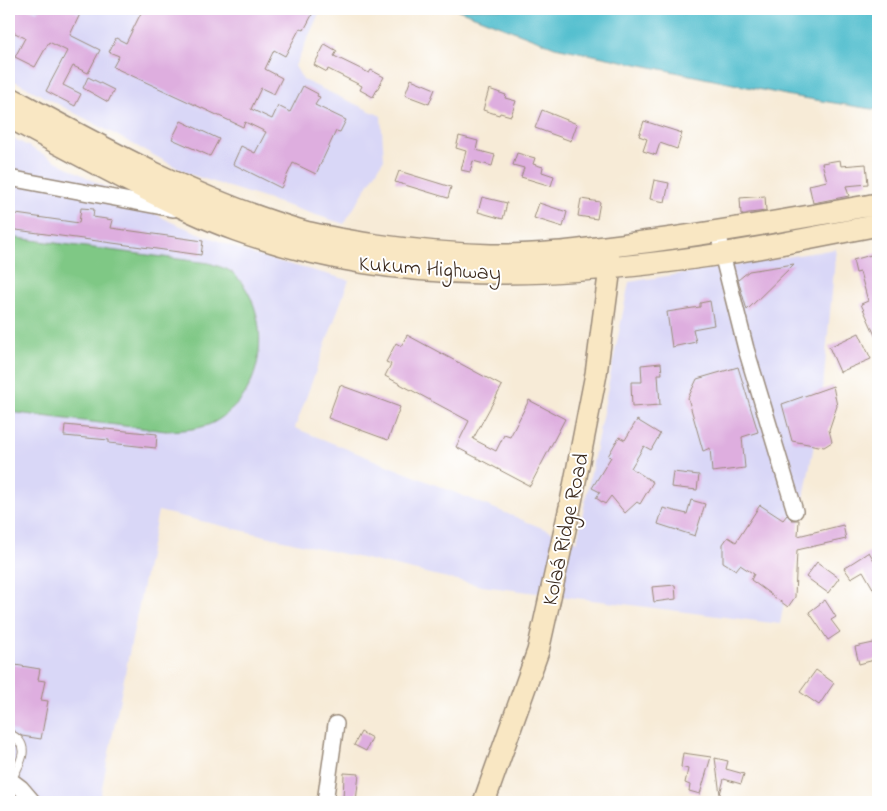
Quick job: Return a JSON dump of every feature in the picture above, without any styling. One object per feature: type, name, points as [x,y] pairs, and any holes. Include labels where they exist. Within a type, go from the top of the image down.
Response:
[{"type":"main road","name":"Kukum Highway","points":[[9,97],[62,126],[198,194],[238,210],[302,231],[398,248],[447,253],[608,257],[722,254],[878,225]]},
{"type":"main road","name":"Kukum Highway","points":[[9,117],[124,178],[194,213],[235,230],[285,246],[353,262],[396,268],[478,273],[580,271],[608,257],[718,232],[878,204]]},
{"type":"main road","name":"Kolaá Ridge Road","points":[[484,802],[538,651],[570,508],[594,384],[608,257]]},
{"type":"street","points":[[9,178],[194,213]]},
{"type":"street","points":[[718,232],[746,348],[795,512]]},
{"type":"street","points":[[325,802],[336,724]]},
{"type":"street","points":[[14,782],[34,802]]},
{"type":"lane","points":[[9,734],[22,745],[23,754],[14,782]]},
{"type":"shaded area","points":[[9,9],[321,9],[295,66],[303,80],[381,116],[384,159],[344,224],[189,174],[9,78]]},
{"type":"shaded area","points":[[9,136],[171,222],[254,255],[349,280],[295,428],[577,542],[629,282],[836,249],[821,408],[780,624],[482,586],[158,511],[99,802],[9,802]]},
{"type":"green space","points":[[9,237],[209,263],[231,271],[251,298],[256,313],[260,345],[258,361],[253,376],[238,403],[212,423],[199,428],[166,431],[9,412]]},
{"type":"water","points":[[456,9],[878,9],[878,110],[791,96],[555,47]]},
{"type":"building","points":[[9,9],[30,9],[37,12],[39,9],[70,9],[80,14],[70,35],[100,50],[88,73],[73,66],[63,85],[81,94],[75,106],[46,91],[67,51],[49,42],[35,67],[15,57],[25,38],[9,30]]},
{"type":"building","points":[[143,9],[173,9],[182,13],[184,9],[301,9],[312,15],[304,30],[300,28],[285,56],[274,50],[265,69],[282,78],[274,94],[261,88],[251,109],[272,119],[278,106],[290,112],[303,86],[320,97],[315,105],[346,120],[340,132],[336,131],[316,174],[293,163],[281,188],[233,164],[241,146],[255,153],[266,132],[245,122],[243,127],[113,67],[119,56],[109,52],[116,38],[126,43]]},
{"type":"building","points":[[325,44],[337,51],[334,56],[369,73],[371,70],[384,77],[373,97],[360,90],[362,86],[328,69],[327,72],[314,65]]},
{"type":"building","points":[[88,77],[114,90],[108,102],[83,88]]},
{"type":"building","points":[[411,79],[435,89],[429,104],[405,95]]},
{"type":"building","points":[[489,89],[506,95],[505,98],[516,101],[511,116],[500,113],[499,115],[483,110]]},
{"type":"building","points":[[542,110],[577,124],[571,141],[535,128]]},
{"type":"building","points":[[181,121],[219,139],[210,156],[172,139]]},
{"type":"building","points":[[644,121],[682,133],[677,149],[660,143],[656,155],[643,151],[647,139],[639,136]]},
{"type":"building","points":[[459,136],[478,141],[476,150],[495,155],[492,166],[473,161],[470,172],[461,170],[466,151],[456,148]]},
{"type":"building","points":[[517,153],[535,158],[533,164],[543,167],[542,172],[554,176],[551,186],[521,177],[524,168],[513,165]]},
{"type":"building","points":[[840,160],[841,166],[866,164],[868,184],[846,186],[849,196],[813,203],[809,185],[827,181],[822,163]]},
{"type":"building","points":[[399,171],[451,187],[448,198],[395,182]]},
{"type":"building","points":[[654,180],[669,183],[665,202],[650,199]]},
{"type":"building","points":[[765,196],[766,211],[741,214],[740,198]]},
{"type":"building","points":[[482,197],[507,203],[503,219],[478,212]]},
{"type":"building","points":[[581,199],[600,202],[597,219],[578,216]]},
{"type":"building","points":[[539,203],[567,212],[563,227],[534,218]]},
{"type":"building","points":[[81,208],[94,209],[93,217],[113,220],[111,228],[203,241],[201,255],[9,229],[9,213],[79,223]]},
{"type":"building","points":[[878,253],[878,342],[861,304],[868,301],[860,272],[856,273],[853,260]]},
{"type":"building","points":[[794,264],[747,310],[738,280],[749,271]]},
{"type":"building","points":[[710,301],[714,325],[693,329],[696,342],[672,347],[667,312],[700,307],[700,303]]},
{"type":"building","points":[[859,333],[871,359],[840,372],[829,347]]},
{"type":"building","points":[[407,335],[502,386],[473,439],[496,451],[504,435],[510,437],[529,400],[565,419],[530,486],[456,447],[469,421],[385,376],[391,364],[386,362],[396,343],[401,346]]},
{"type":"building","points":[[661,363],[662,374],[658,374],[660,405],[632,407],[631,382],[642,382],[641,365]]},
{"type":"building","points":[[738,367],[758,432],[742,437],[745,468],[712,472],[710,448],[703,451],[688,398],[697,379]]},
{"type":"building","points":[[340,385],[400,407],[388,440],[328,418]]},
{"type":"building","points":[[833,386],[837,406],[829,430],[832,442],[824,447],[792,441],[782,404]]},
{"type":"building","points":[[637,420],[660,434],[651,450],[644,446],[631,468],[653,482],[640,504],[637,502],[625,513],[611,496],[605,504],[596,498],[600,492],[592,488],[611,457],[608,456],[619,437],[625,440]]},
{"type":"building","points":[[65,425],[157,434],[156,448],[109,443],[109,440],[64,436]]},
{"type":"building","points":[[673,472],[699,475],[697,490],[671,487]]},
{"type":"building","points":[[691,500],[705,504],[695,536],[658,524],[663,508],[687,514]]},
{"type":"building","points":[[760,505],[783,520],[787,515],[792,520],[799,520],[798,536],[843,525],[846,539],[797,550],[795,597],[788,607],[751,580],[754,574],[740,565],[736,570],[723,562],[723,544],[728,537],[736,542]]},
{"type":"building","points":[[869,552],[878,567],[878,597],[863,571],[851,578],[844,568]]},
{"type":"building","points":[[817,562],[839,578],[828,593],[806,577]]},
{"type":"building","points":[[675,585],[676,599],[654,602],[652,587]]},
{"type":"building","points":[[825,600],[836,617],[831,620],[840,632],[828,640],[809,612]]},
{"type":"building","points":[[878,642],[878,659],[859,664],[855,647]]},
{"type":"building","points":[[9,664],[40,669],[38,680],[45,681],[41,700],[48,701],[41,739],[22,736],[9,728]]},
{"type":"building","points":[[816,670],[834,683],[819,705],[800,692]]},
{"type":"building","points":[[361,732],[372,738],[366,751],[354,745]]},
{"type":"building","points":[[683,753],[711,757],[700,794],[689,791],[690,785],[685,783],[688,769],[681,767]]},
{"type":"building","points":[[715,758],[728,761],[726,769],[744,774],[741,784],[724,779],[720,794]]},
{"type":"building","points":[[344,773],[359,774],[356,802],[343,802]]}]
